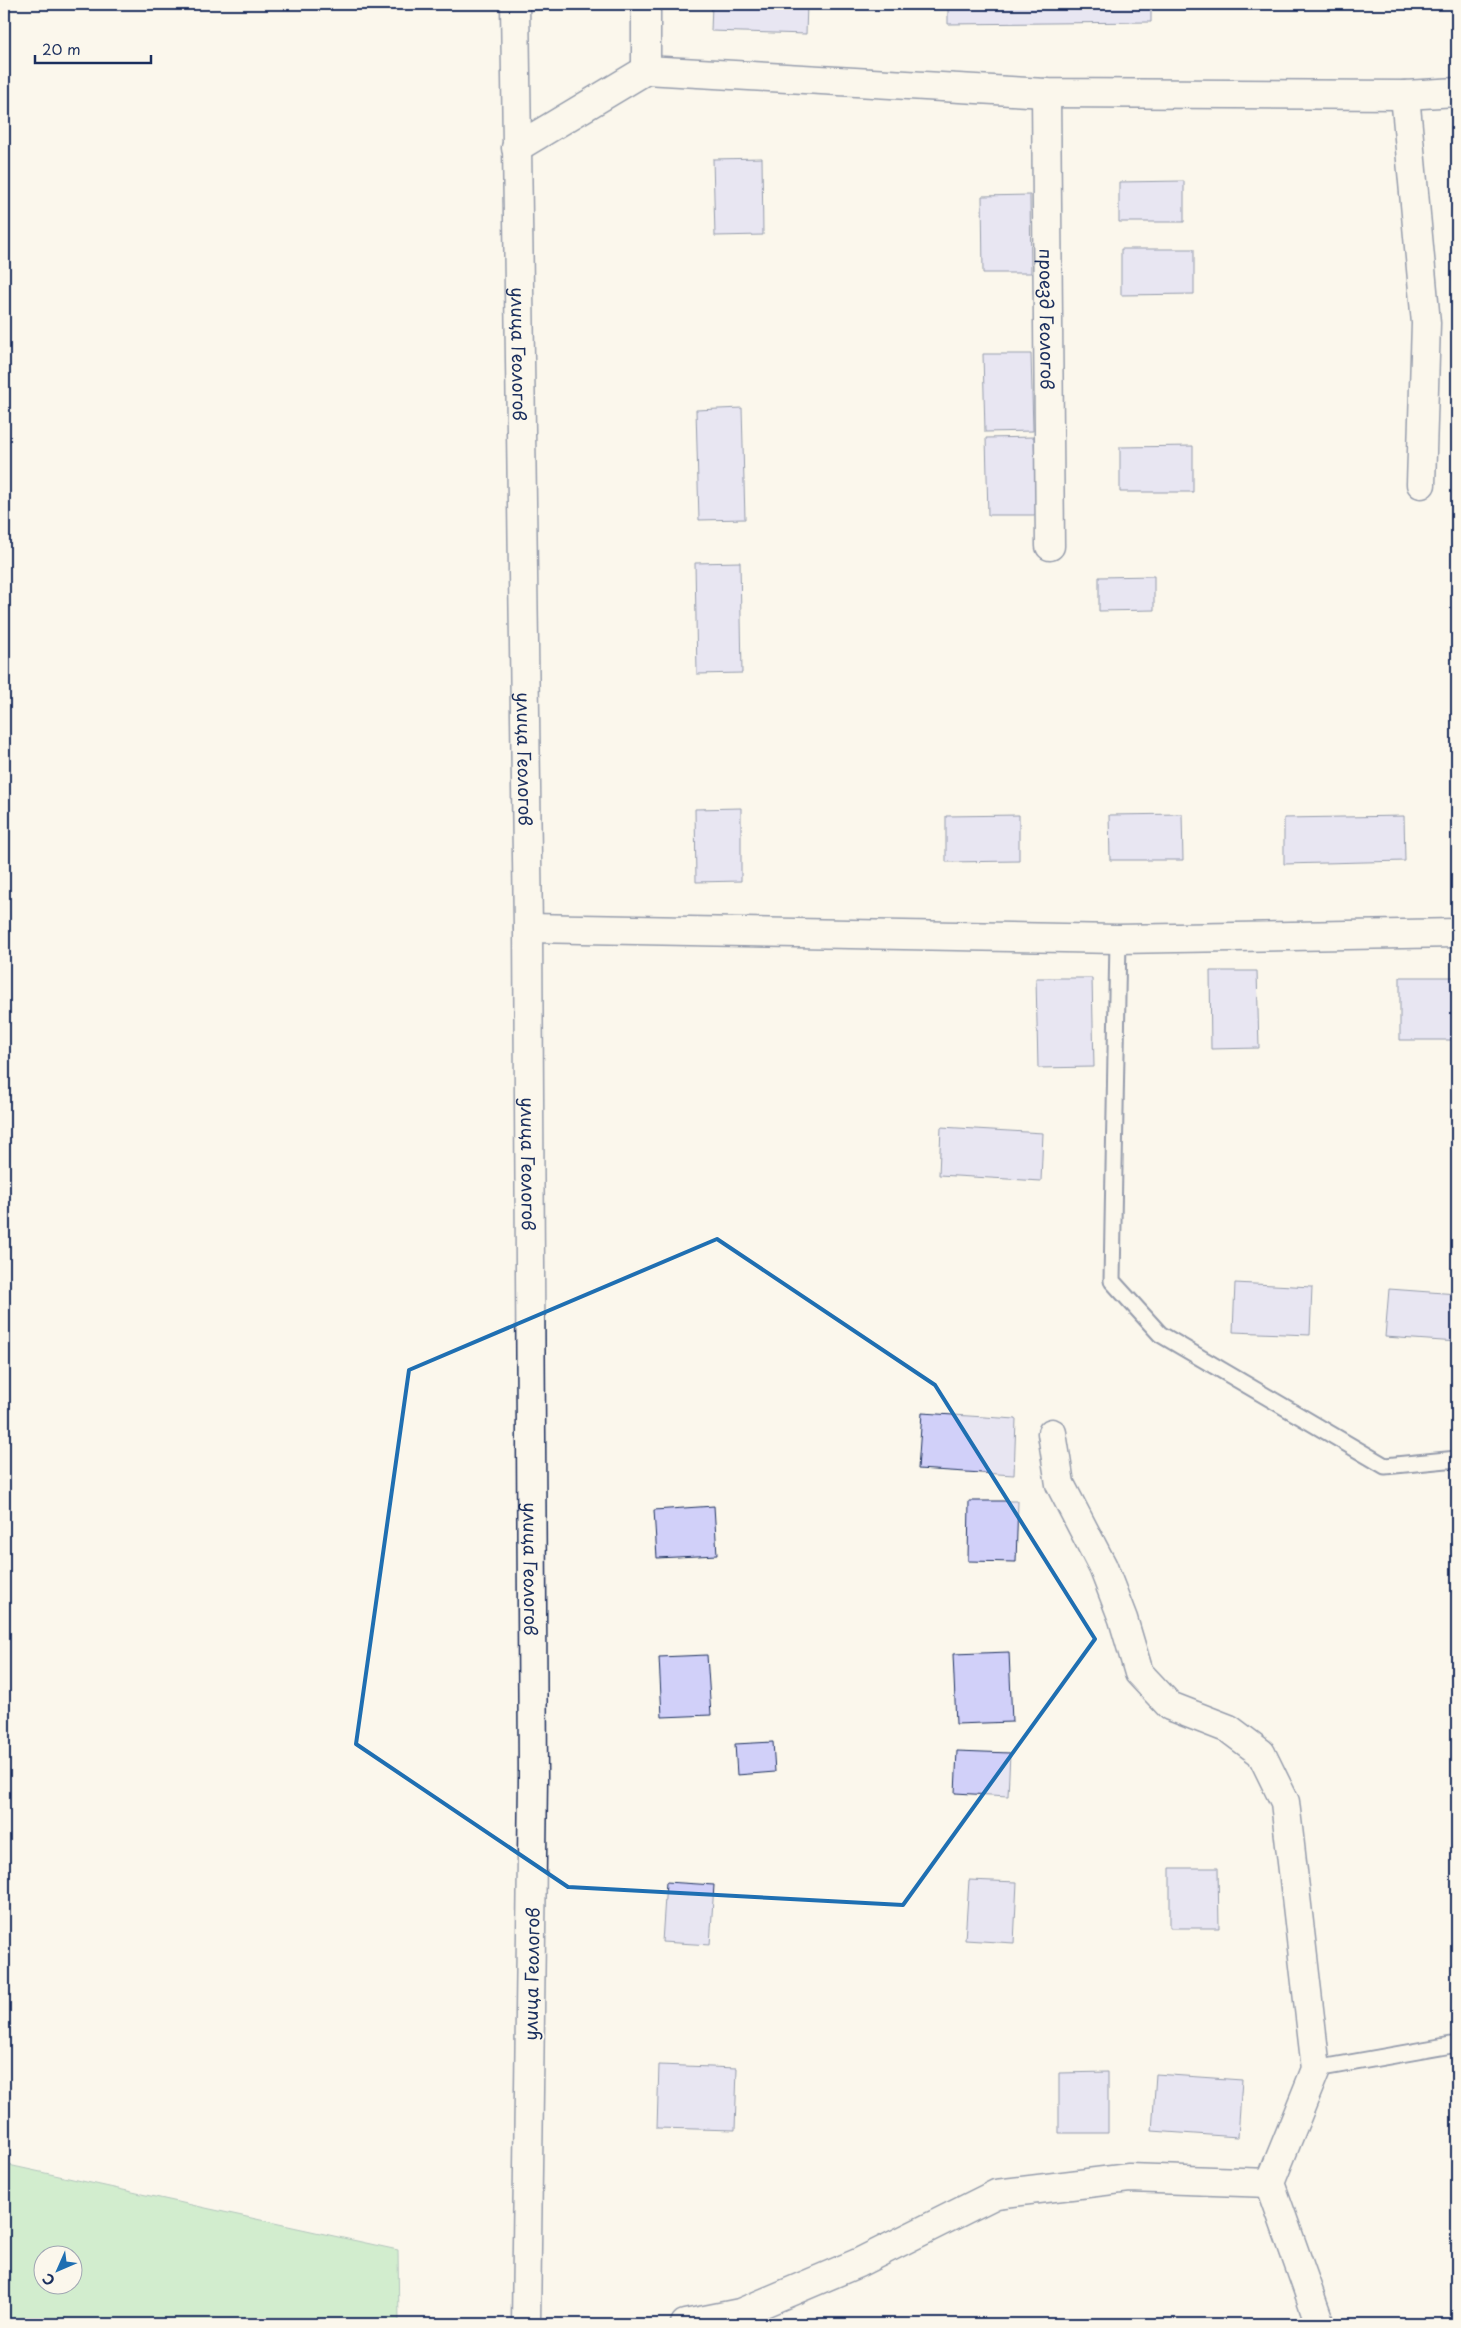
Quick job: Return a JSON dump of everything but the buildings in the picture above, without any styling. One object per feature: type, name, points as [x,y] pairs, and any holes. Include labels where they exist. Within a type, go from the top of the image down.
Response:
[{"type":"street","name":"улица Геологов","points":[[515,4],[528,928],[533,1778],[526,2324]]},
{"type":"street","points":[[646,4],[646,70]]},
{"type":"street","points":[[516,148],[646,70],[1046,93],[1405,94],[1457,92]]},
{"type":"street","name":"проезд Геологов","points":[[1046,93],[1050,546]]},
{"type":"street","points":[[1405,94],[1426,323],[1421,484]]},
{"type":"street","points":[[528,928],[1118,939],[1457,932]]},
{"type":"street","points":[[1052,1433],[1060,1484],[1103,1567],[1123,1619],[1139,1673],[1170,1706],[1229,1729],[1261,1752],[1285,1802],[1316,2068],[1270,2184],[1320,2324]]},
{"type":"street","points":[[685,2324],[740,2313],[858,2263],[996,2194],[1129,2178],[1270,2184]]},
{"type":"lane","points":[[1118,939],[1112,1281],[1160,1334],[1385,1466],[1457,1458]]},
{"type":"lane","points":[[1316,2068],[1457,2044]]},
{"type":"highlighted area","points":[[717,1239],[935,1385],[1095,1639],[903,1905],[568,1887],[356,1744],[409,1370]]},
{"type":"green space","points":[[4,2164],[398,2250],[399,2324],[4,2324]]}]
